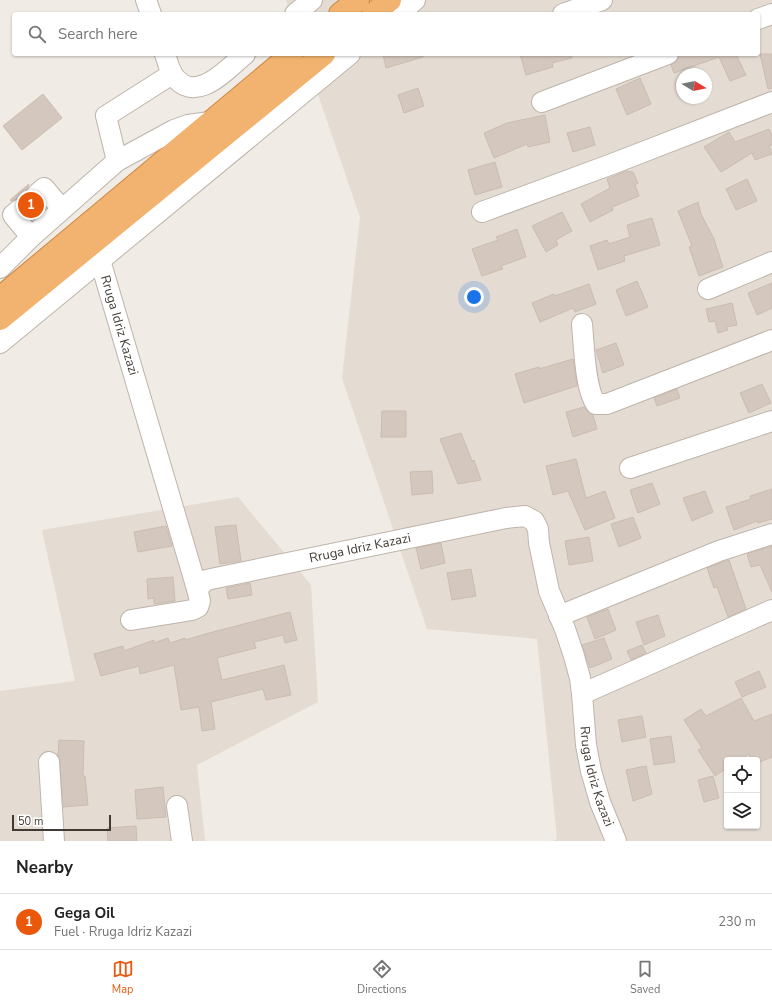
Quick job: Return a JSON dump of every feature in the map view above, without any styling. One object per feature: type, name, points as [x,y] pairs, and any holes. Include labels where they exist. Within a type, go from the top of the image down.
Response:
[{"type":"highway","points":[[343,12],[358,0]]},
{"type":"highway","points":[[375,12],[390,0]]},
{"type":"highway","points":[[0,298],[290,56]]},
{"type":"highway","points":[[0,319],[322,56]]},
{"type":"street","points":[[146,0],[150,12]]},
{"type":"street","points":[[297,12],[312,0]]},
{"type":"street","points":[[401,12],[416,0]]},
{"type":"street","points":[[569,12],[602,0]]},
{"type":"street","points":[[760,18],[772,14]]},
{"type":"street","points":[[166,56],[172,74],[181,83],[189,87],[207,85],[243,56]]},
{"type":"street","points":[[0,343],[348,56]]},
{"type":"street","points":[[542,102],[663,56]]},
{"type":"street","points":[[116,161],[106,116],[172,74]]},
{"type":"street","points":[[482,212],[612,164],[772,102]]},
{"type":"street","points":[[0,268],[29,239],[116,161],[174,130],[188,125],[210,122]]},
{"type":"street","points":[[38,194],[44,188],[62,209]]},
{"type":"street","points":[[19,210],[13,215],[29,239]]},
{"type":"street","name":"Rruga Idriz Kazazi","points":[[100,260],[197,589],[206,580],[506,518],[525,516],[534,521],[538,529],[539,543],[549,591],[565,629],[574,656],[582,694],[586,745],[590,771],[600,802],[616,841]]},
{"type":"street","points":[[708,289],[772,262]]},
{"type":"street","points":[[582,324],[588,384],[592,399],[596,404],[600,405],[607,404],[772,340]]},
{"type":"street","points":[[630,468],[772,421]]},
{"type":"street","points":[[559,616],[719,551],[772,534]]},
{"type":"street","points":[[131,620],[192,610],[198,607],[200,601],[197,589]]},
{"type":"street","points":[[582,694],[772,610]]},
{"type":"street","points":[[49,762],[54,841]]},
{"type":"street","points":[[177,806],[182,841]]},
{"type":"shaded area","points":[[286,0],[772,0],[772,841],[553,841],[557,839],[537,639],[427,629],[342,378],[360,217],[305,56],[760,56],[760,12],[289,12]]},
{"type":"shaded area","points":[[238,497],[311,585],[318,702],[197,765],[205,841],[0,841],[0,691],[75,681],[42,530]]},
{"type":"building","points":[[760,54],[772,54],[772,88],[768,89]]},
{"type":"building","points":[[383,56],[423,56],[423,57],[386,68]]},
{"type":"building","points":[[521,56],[572,56],[572,58],[552,63],[553,67],[526,75]]},
{"type":"building","points":[[678,56],[737,56],[746,75],[730,81],[719,57],[688,68],[676,68],[676,72],[674,73],[671,65],[677,61]]},
{"type":"building","points":[[640,78],[651,104],[627,115],[616,89]]},
{"type":"building","points":[[418,88],[424,106],[404,113],[398,95]]},
{"type":"building","points":[[43,94],[62,118],[22,150],[3,126]]},
{"type":"building","points":[[545,115],[550,142],[528,147],[527,144],[494,158],[484,133],[507,123]]},
{"type":"building","points":[[590,127],[595,145],[573,152],[567,133]]},
{"type":"building","points":[[769,129],[772,136],[772,145],[769,146],[772,154],[755,160],[752,153],[721,172],[704,147],[729,132],[735,142]]},
{"type":"building","points":[[495,162],[502,187],[475,195],[468,170]]},
{"type":"building","points":[[626,171],[633,172],[638,183],[635,185],[639,196],[612,207],[613,210],[590,222],[581,204],[610,188],[607,179]]},
{"type":"building","points":[[747,179],[757,201],[736,210],[726,189]]},
{"type":"building","points":[[29,184],[26,191],[28,201],[34,205],[42,204],[46,208],[32,220],[29,216],[30,208],[28,202],[23,199],[10,200]]},
{"type":"building","points":[[698,202],[701,214],[714,239],[723,267],[699,276],[689,247],[692,246],[678,211]]},
{"type":"building","points":[[562,212],[572,231],[556,240],[558,245],[546,252],[532,226]]},
{"type":"building","points":[[652,218],[660,245],[624,256],[625,261],[598,270],[590,246],[607,240],[609,244],[630,237],[627,225]]},
{"type":"building","points":[[517,229],[526,257],[501,266],[503,269],[482,276],[472,249],[498,240],[496,237]]},
{"type":"building","points":[[637,281],[648,307],[626,316],[616,290]]},
{"type":"building","points":[[772,283],[772,308],[757,315],[748,293]]},
{"type":"building","points":[[589,284],[596,304],[575,312],[573,308],[540,322],[532,303],[554,294],[555,296]]},
{"type":"building","points":[[732,303],[737,325],[727,327],[728,330],[718,333],[715,321],[709,322],[706,309]]},
{"type":"building","points":[[616,343],[624,365],[603,373],[596,350]]},
{"type":"building","points":[[573,359],[577,386],[524,403],[515,374]]},
{"type":"building","points":[[762,384],[771,403],[749,413],[740,393]]},
{"type":"building","points":[[677,389],[680,398],[657,406],[654,398]]},
{"type":"building","points":[[584,407],[590,414],[593,415],[597,429],[573,437],[566,412]]},
{"type":"building","points":[[382,411],[406,411],[406,437],[381,437]]},
{"type":"building","points":[[461,433],[472,461],[474,460],[481,480],[458,484],[440,439]]},
{"type":"building","points":[[576,459],[586,498],[605,491],[615,518],[585,530],[568,491],[553,495],[546,466]]},
{"type":"building","points":[[432,471],[433,493],[412,495],[410,472]]},
{"type":"building","points":[[652,483],[660,504],[638,513],[630,490]]},
{"type":"building","points":[[772,489],[772,519],[758,523],[757,521],[734,530],[726,507],[751,499],[750,496]]},
{"type":"building","points":[[705,491],[713,512],[692,521],[683,498]]},
{"type":"building","points":[[633,517],[641,538],[619,547],[611,524]]},
{"type":"building","points":[[236,525],[241,561],[220,564],[215,527]]},
{"type":"building","points":[[166,526],[172,546],[138,552],[134,532]]},
{"type":"building","points":[[589,537],[593,561],[569,565],[565,541]]},
{"type":"building","points":[[441,543],[445,563],[421,569],[416,548]]},
{"type":"building","points":[[772,546],[772,592],[760,565],[751,567],[747,554]]},
{"type":"building","points":[[729,560],[746,609],[728,617],[717,587],[714,588],[707,568]]},
{"type":"building","points":[[471,569],[476,596],[452,600],[447,573]]},
{"type":"building","points":[[173,577],[175,601],[154,604],[154,598],[148,599],[147,579]]},
{"type":"building","points":[[250,583],[252,595],[228,599],[226,588]]},
{"type":"building","points":[[608,609],[616,630],[595,639],[587,617]]},
{"type":"building","points":[[290,612],[297,640],[285,643],[283,635],[254,642],[256,648],[217,658],[222,680],[284,665],[291,695],[266,700],[263,689],[211,702],[215,729],[202,731],[199,707],[181,710],[174,665],[140,674],[139,666],[101,676],[94,654],[123,646],[124,651],[154,640],[154,643],[168,638],[170,643],[185,638],[185,640]]},
{"type":"building","points":[[658,615],[665,636],[644,645],[636,622]]},
{"type":"building","points":[[604,638],[612,659],[590,668],[582,645]]},
{"type":"building","points":[[642,645],[646,653],[631,660],[627,651]]},
{"type":"building","points":[[759,671],[766,687],[742,697],[735,682]]},
{"type":"building","points":[[741,698],[754,721],[772,714],[772,757],[760,762],[760,757],[750,757],[749,754],[744,757],[724,757],[724,770],[715,776],[698,750],[702,748],[684,720],[701,709],[706,716]]},
{"type":"building","points":[[642,716],[646,737],[622,742],[618,720]]},
{"type":"building","points":[[671,736],[675,762],[654,765],[650,739]]},
{"type":"building","points":[[59,740],[84,741],[83,776],[85,776],[88,805],[63,807],[60,761],[58,755]]},
{"type":"building","points":[[646,766],[652,794],[633,801],[626,770]]},
{"type":"building","points":[[713,776],[719,798],[704,802],[698,780]]},
{"type":"building","points":[[163,787],[166,817],[137,819],[135,790]]},
{"type":"building","points":[[136,826],[137,841],[108,841],[107,828]]},
{"type":"place","name":"Gega Oil","points":[[31,205]]}]
